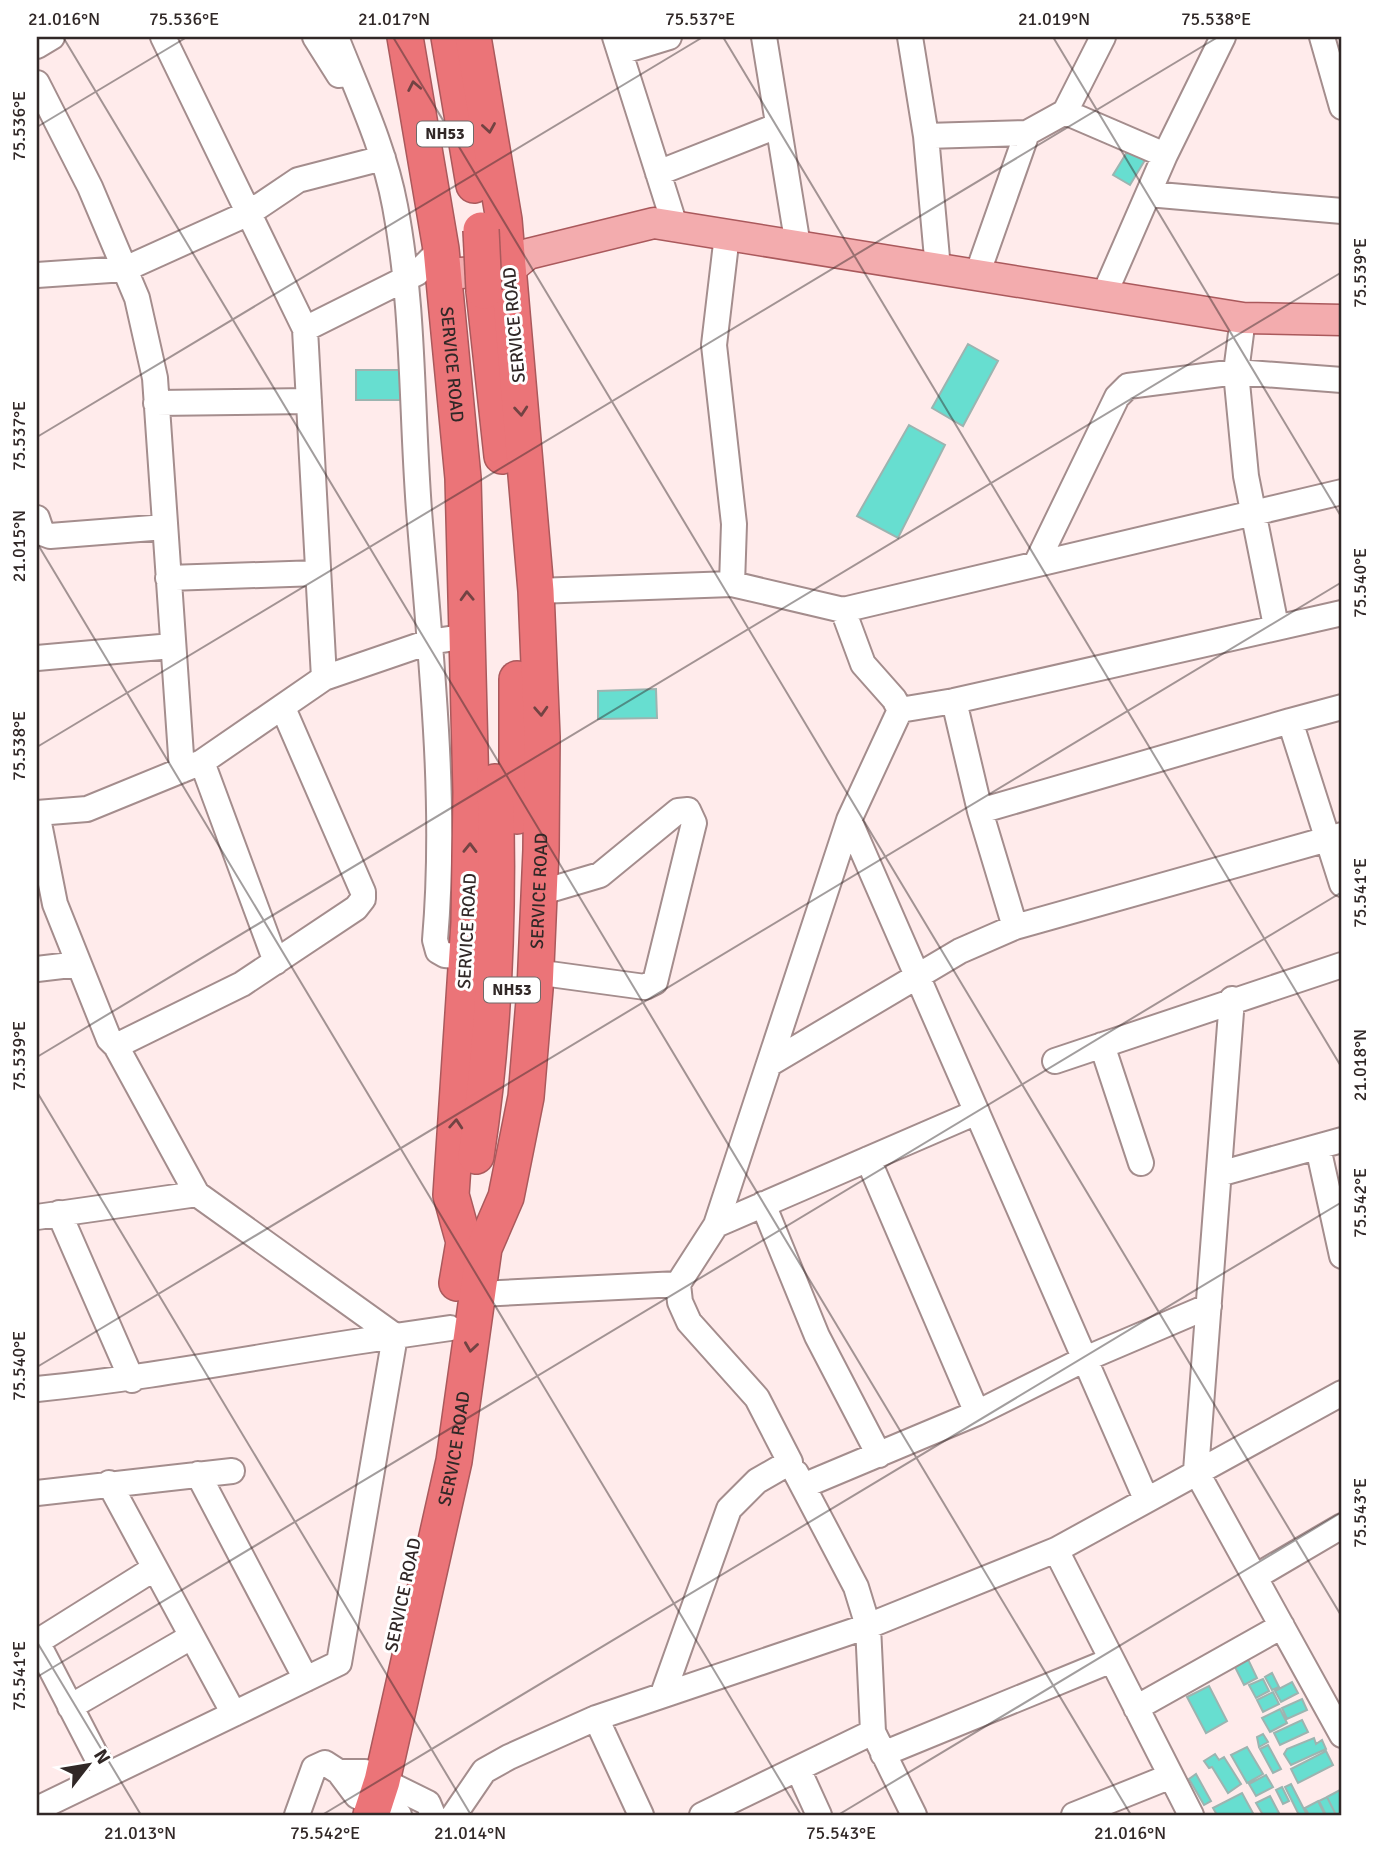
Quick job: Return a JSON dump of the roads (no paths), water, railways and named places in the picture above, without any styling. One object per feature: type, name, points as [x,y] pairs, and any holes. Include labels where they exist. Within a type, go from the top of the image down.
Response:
[{"type":"highway","name":"SERVICE ROAD","points":[[367,1796],[434,1442],[450,1328],[474,1245],[506,1197],[526,1097],[539,893],[542,737],[536,592],[475,260],[405,37]]},
{"type":"highway","name":"NH53","points":[[428,37],[475,260]]},
{"type":"highway","name":"NH53","points":[[449,37],[475,260],[481,460],[491,607],[497,886],[492,1010],[478,1145],[474,1245]]},
{"type":"highway","name":"SERVICE ROAD","points":[[367,1796],[454,1461],[479,1294],[474,1245],[451,1195],[467,957],[471,792],[463,478],[475,260],[473,37]]},
{"type":"main road","points":[[475,260],[654,223],[1243,318],[1342,320]]},
{"type":"street","points":[[37,47],[52,37]]},
{"type":"street","points":[[163,37],[305,329],[324,678]]},
{"type":"street","points":[[315,37],[336,71],[360,99]]},
{"type":"street","points":[[335,37],[383,158],[395,205],[407,278],[441,873],[435,940],[439,951],[445,955],[467,957]]},
{"type":"street","points":[[669,37],[618,44],[675,226]]},
{"type":"street","points":[[764,37],[799,246]]},
{"type":"street","points":[[910,37],[926,136],[938,269]]},
{"type":"street","points":[[926,136],[1027,133],[1065,111],[1103,37]]},
{"type":"street","points":[[1104,295],[1165,155],[1223,37]]},
{"type":"street","points":[[1322,37],[1342,107]]},
{"type":"street","points":[[37,83],[90,187],[137,298],[155,378],[172,646],[192,766],[276,962]]},
{"type":"street","points":[[1065,111],[1165,155]]},
{"type":"street","points":[[658,173],[777,126]]},
{"type":"street","points":[[976,275],[1027,133]]},
{"type":"street","points":[[37,275],[125,269],[249,213],[298,180],[383,158]]},
{"type":"street","points":[[1148,194],[1342,212]]},
{"type":"street","points":[[727,235],[714,345],[734,524],[732,584]]},
{"type":"street","points":[[305,329],[407,278],[475,260]]},
{"type":"street","points":[[1243,318],[1236,372],[1246,475],[1276,626]]},
{"type":"street","points":[[1036,564],[1121,390],[1128,386],[1236,372],[1342,380]]},
{"type":"street","points":[[156,403],[309,401]]},
{"type":"street","points":[[536,592],[732,584],[844,610],[1342,492]]},
{"type":"street","points":[[37,517],[38,529],[50,536],[165,527]]},
{"type":"street","points":[[168,578],[318,573]]},
{"type":"street","points":[[844,610],[863,664],[894,699],[900,710]]},
{"type":"street","points":[[900,710],[954,701],[1342,613]]},
{"type":"street","points":[[395,1336],[197,1194],[116,1046],[109,1039],[79,964],[46,906],[37,813],[87,809],[192,766],[283,708],[324,678],[429,642],[468,636]]},
{"type":"street","points":[[37,658],[172,646]]},
{"type":"street","points":[[954,701],[980,811],[1015,927]]},
{"type":"street","points":[[980,811],[1342,707]]},
{"type":"street","points":[[116,1046],[242,984],[356,908],[363,899],[363,892],[283,708]]},
{"type":"street","points":[[900,710],[849,820],[716,1225],[678,1284],[680,1302],[688,1322],[757,1398],[856,1587],[868,1626],[878,1743],[914,1815]]},
{"type":"street","points":[[1290,722],[1335,838],[1342,884]]},
{"type":"street","points":[[535,972],[645,986],[655,982],[694,823],[692,816],[688,810],[678,811],[600,875],[539,893]]},
{"type":"street","points":[[849,820],[1146,1499]]},
{"type":"street","points":[[771,1063],[960,951],[1015,927],[1335,838]]},
{"type":"street","points":[[37,969],[79,964]]},
{"type":"street","points":[[1055,1061],[1232,999],[1342,965]]},
{"type":"street","points":[[1232,999],[1196,1471],[1282,1626],[1334,1702],[1342,1735]]},
{"type":"street","points":[[1102,1045],[1141,1163]]},
{"type":"street","points":[[716,1225],[977,1112]]},
{"type":"street","points":[[1219,1174],[1342,1140]]},
{"type":"street","points":[[1318,1147],[1342,1256]]},
{"type":"street","points":[[868,1159],[977,1413]]},
{"type":"street","points":[[132,1380],[48,1215],[197,1194]]},
{"type":"street","points":[[763,1204],[817,1336],[879,1455]]},
{"type":"street","points":[[479,1294],[678,1284]]},
{"type":"street","points":[[803,1486],[977,1413],[1085,1359],[1209,1306]]},
{"type":"street","points":[[37,1389],[132,1380],[227,1360],[450,1328]]},
{"type":"street","points":[[37,1809],[339,1663],[395,1336]]},
{"type":"street","points":[[454,1815],[484,1771],[509,1757],[597,1718],[868,1626],[1056,1550],[1342,1393]]},
{"type":"street","points":[[663,1694],[729,1509],[757,1481],[790,1462]]},
{"type":"street","points":[[37,1493],[232,1471]]},
{"type":"street","points":[[198,1474],[306,1679]]},
{"type":"street","points":[[109,1483],[234,1714]]},
{"type":"street","points":[[1255,1577],[1342,1526]]},
{"type":"street","points":[[1056,1550],[1191,1815]]},
{"type":"street","points":[[106,1775],[37,1642],[155,1568]]},
{"type":"street","points":[[1136,1707],[1282,1626]]},
{"type":"street","points":[[71,1707],[191,1637]]},
{"type":"street","points":[[702,1815],[798,1769],[1112,1660]]},
{"type":"street","points":[[597,1718],[615,1763],[641,1815]]},
{"type":"street","points":[[298,1815],[314,1768],[325,1763],[367,1796],[428,1803],[433,1815]]},
{"type":"street","points":[[798,1769],[819,1815]]},
{"type":"street","points":[[1074,1815],[1171,1776]]}]
